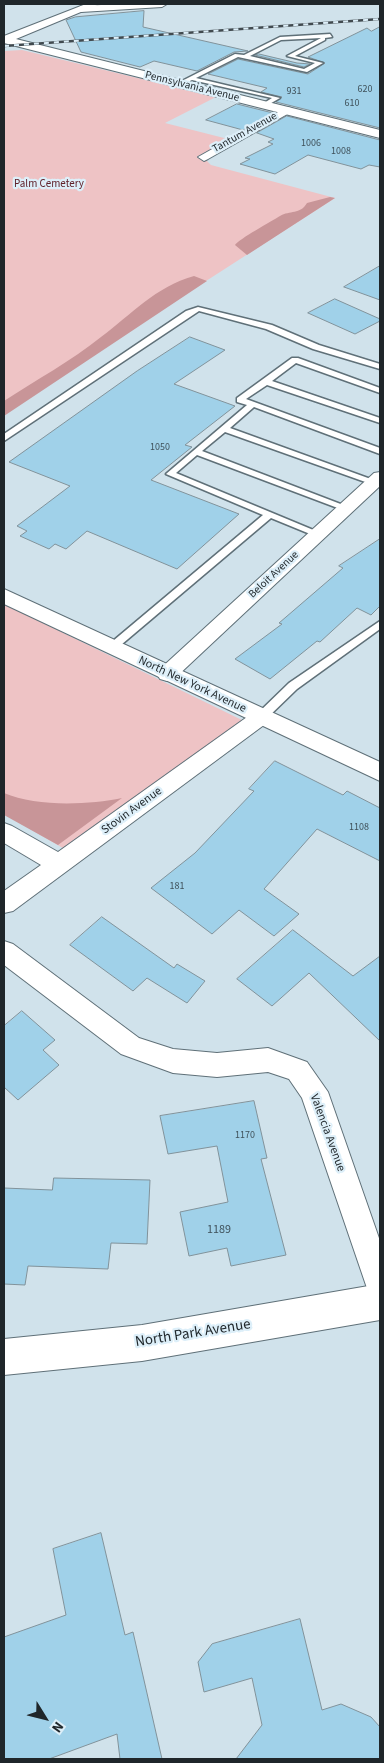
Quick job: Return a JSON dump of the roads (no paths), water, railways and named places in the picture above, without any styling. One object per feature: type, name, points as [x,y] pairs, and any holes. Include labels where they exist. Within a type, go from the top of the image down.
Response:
[{"type":"street","points":[[4,40],[95,4]]},
{"type":"street","points":[[81,10],[162,4]]},
{"type":"street","name":"Pennsylvania Avenue","points":[[4,40],[380,134]]},
{"type":"street","points":[[4,50],[34,48]]},
{"type":"street","name":"Tantum Avenue","points":[[204,157],[287,110]]},
{"type":"street","name":"Beloit Avenue","points":[[167,674],[377,479]]},
{"type":"street","name":"North New York Avenue","points":[[4,596],[111,648],[380,772]]},
{"type":"street","name":"Stovin Avenue","points":[[4,904],[260,717]]},
{"type":"street","points":[[4,832],[59,864]]},
{"type":"street","name":"Valencia Avenue","points":[[4,951],[130,1046],[173,1062],[217,1064],[268,1060],[298,1070],[314,1092],[380,1283]]},
{"type":"street","name":"North Park Avenue","points":[[4,1357],[142,1343],[380,1302]]},
{"type":"lane","points":[[178,84],[237,55],[245,57],[305,71],[320,63],[290,56],[330,36],[280,40],[245,57]]},
{"type":"lane","points":[[191,78],[277,98],[264,105]]},
{"type":"lane","points":[[4,438],[189,313],[198,309],[269,327],[306,354],[380,391]]},
{"type":"lane","points":[[380,367],[306,354],[240,400],[380,451]]},
{"type":"lane","points":[[266,382],[380,421]]},
{"type":"lane","points":[[253,404],[170,474],[318,534]]},
{"type":"lane","points":[[224,429],[377,479]]},
{"type":"lane","points":[[196,452],[346,508]]},
{"type":"lane","points":[[111,648],[270,514]]},
{"type":"lane","points":[[260,717],[293,686],[380,624]]},
{"type":"railway","points":[[4,46],[380,19]]},
{"type":"park label","name":"Palm Cemetery","points":[[49,185]]}]
